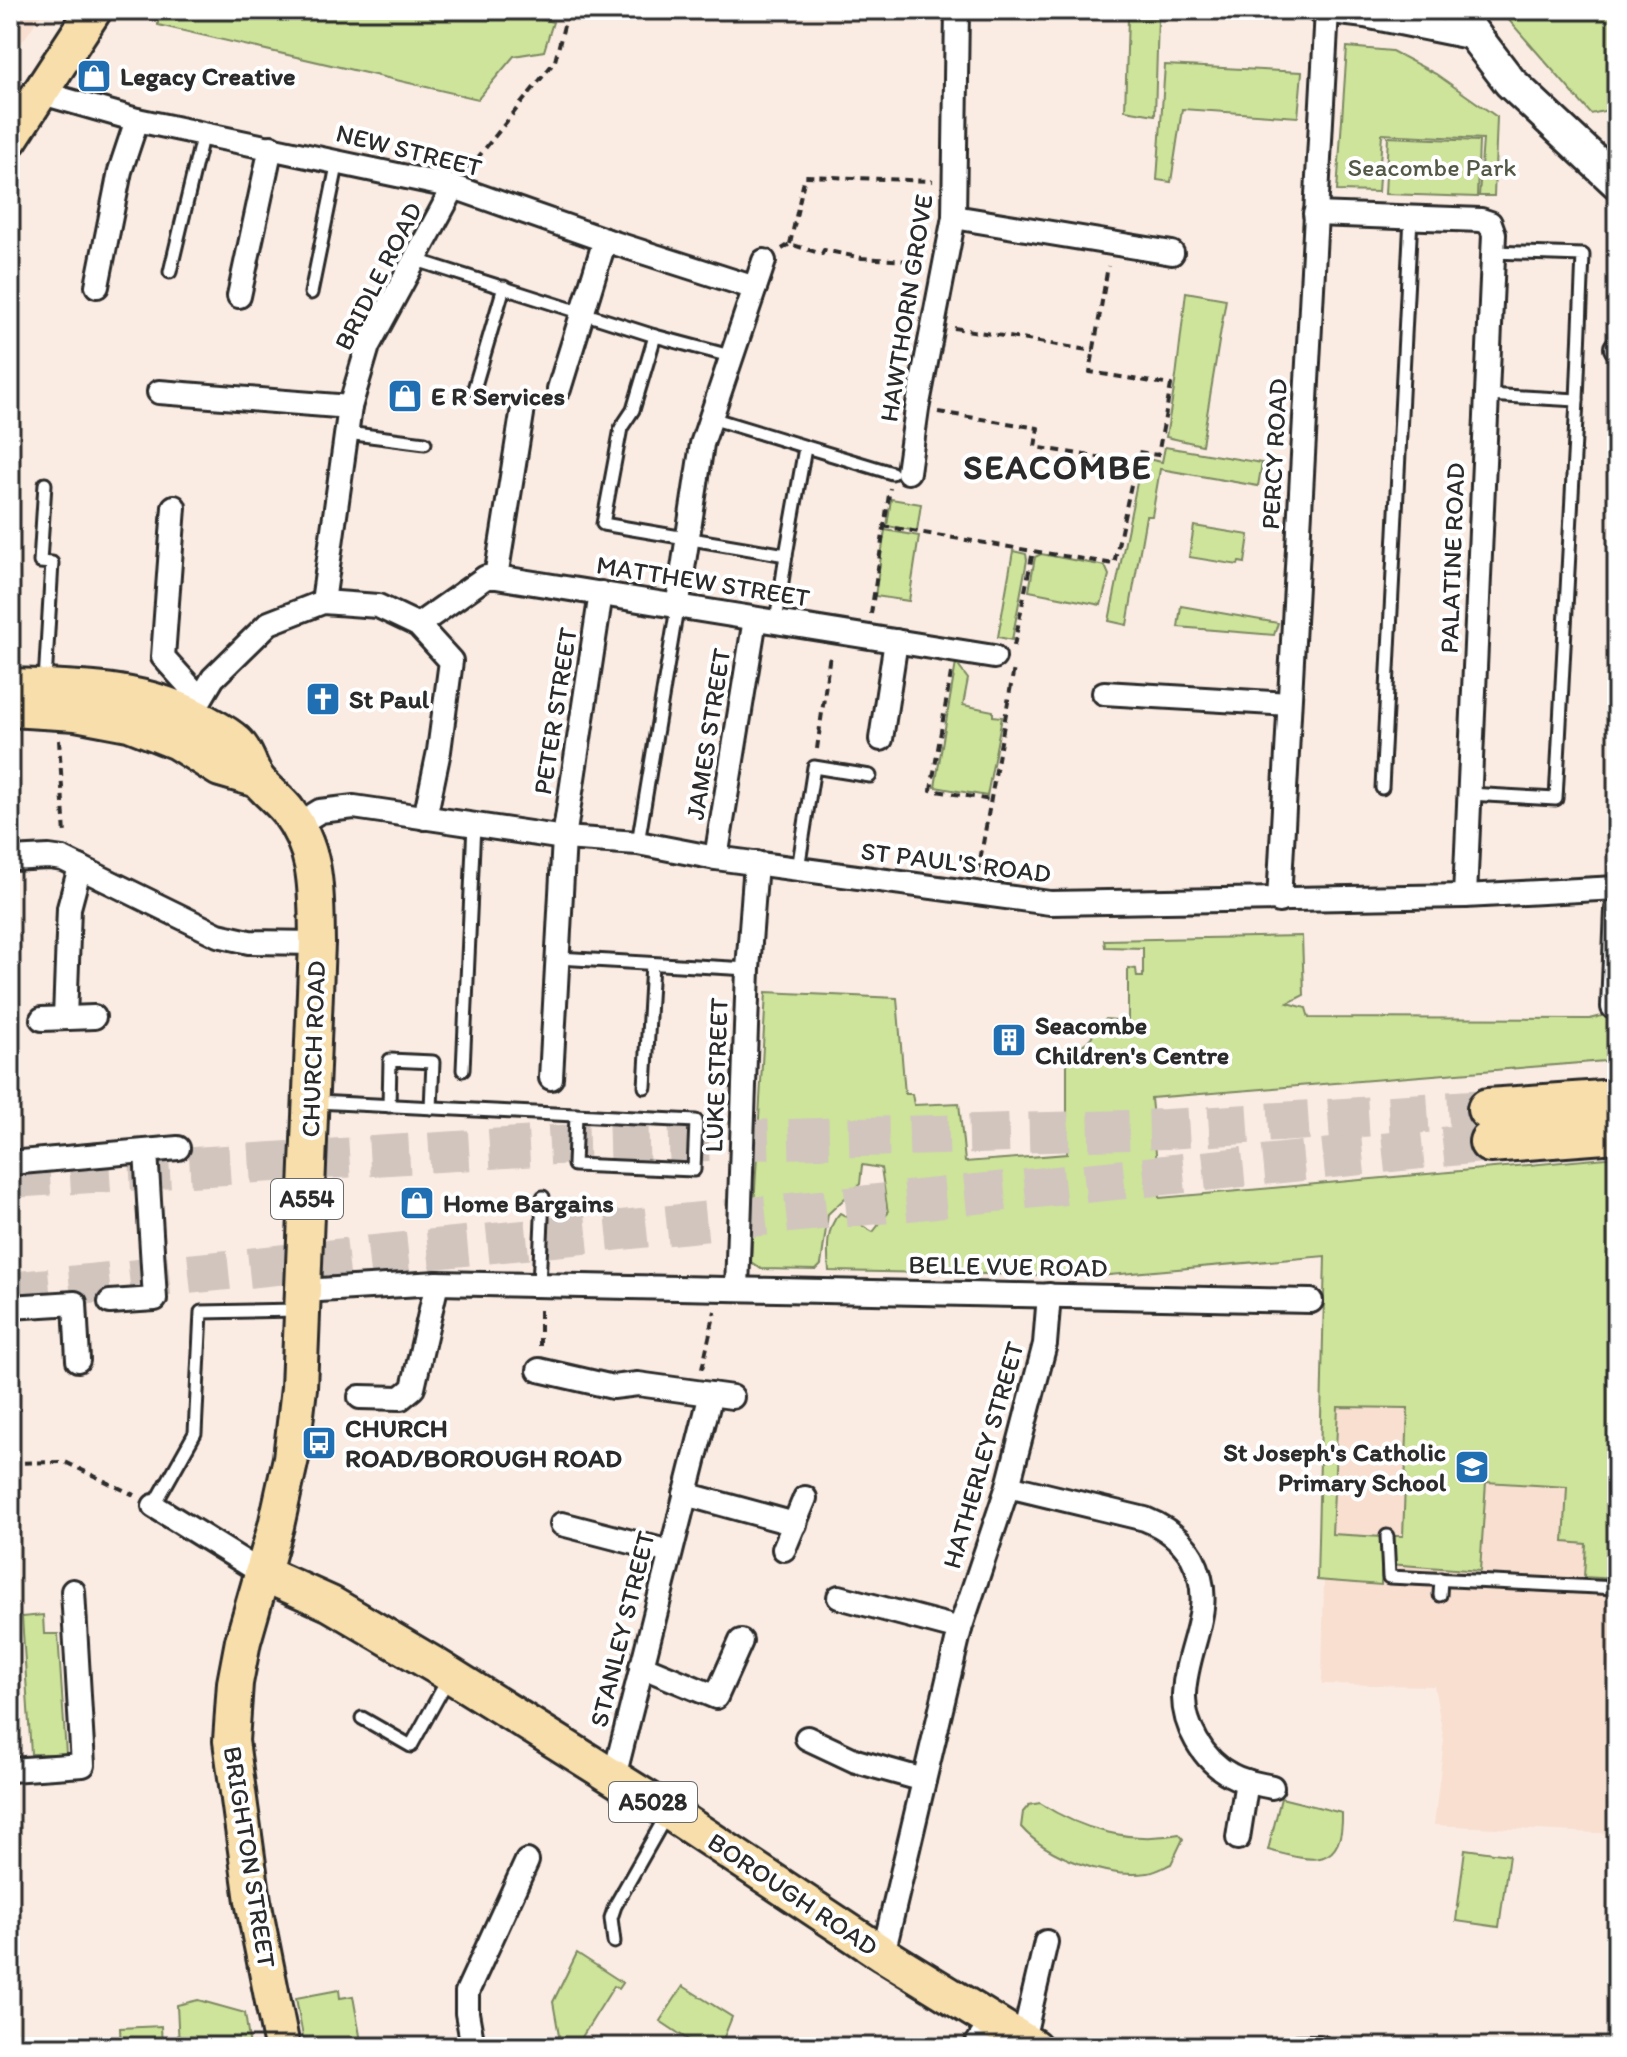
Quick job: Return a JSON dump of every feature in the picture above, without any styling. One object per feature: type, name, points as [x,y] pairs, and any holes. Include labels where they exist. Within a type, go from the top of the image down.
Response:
[{"type":"highway","points":[[1617,1100],[1489,1125],[1617,1132]]},
{"type":"main road","points":[[22,114],[94,10]]},
{"type":"main road","points":[[1455,10],[1510,82],[1617,182]]},
{"type":"main road","name":"CHURCH ROAD","points":[[10,686],[51,699]]},
{"type":"main road","name":"CHURCH ROAD","points":[[10,709],[51,699],[135,694],[189,718],[237,743],[258,780],[288,812],[308,846],[315,872],[317,943],[299,1388],[291,1458],[262,1573]]},
{"type":"main road","name":"BOROUGH ROAD","points":[[262,1573],[331,1604],[451,1675],[669,1812],[883,1954],[983,2034],[1028,2044]]},
{"type":"main road","name":"BRIGHTON STREET","points":[[262,1573],[238,1669],[231,1741],[253,1901],[282,2047]]},
{"type":"street","name":"HAWTHORN GROVE","points":[[900,472],[917,409],[954,217],[957,10]]},
{"type":"street","points":[[1316,10],[1474,38]]},
{"type":"street","name":"PERCY ROAD","points":[[1279,901],[1327,10]]},
{"type":"street","name":"NEW STREET","points":[[22,114],[137,120],[454,187],[755,288]]},
{"type":"street","points":[[97,286],[120,171],[137,120]]},
{"type":"street","points":[[239,296],[271,147]]},
{"type":"street","name":"BRIDLE ROAD","points":[[323,602],[350,407],[368,346],[454,187]]},
{"type":"street","points":[[1315,214],[1411,217]]},
{"type":"street","points":[[954,217],[1172,253]]},
{"type":"street","name":"PALATINE ROAD","points":[[1411,217],[1481,220],[1490,223],[1494,234],[1465,896]]},
{"type":"street","points":[[559,389],[605,240]]},
{"type":"street","points":[[677,608],[702,444],[764,261]]},
{"type":"street","points":[[159,392],[350,407]]},
{"type":"street","points":[[418,625],[486,577],[496,577],[522,414]]},
{"type":"street","points":[[174,507],[163,657],[189,718]]},
{"type":"street","name":"MATTHEW STREET","points":[[496,577],[994,657]]},
{"type":"street","name":"PETER STREET","points":[[551,1078],[564,838],[601,593]]},
{"type":"street","points":[[189,718],[213,678],[269,623],[323,602],[378,606],[418,625],[451,661],[439,751],[425,818]]},
{"type":"street","name":"JAMES STREET","points":[[716,858],[765,620]]},
{"type":"street","points":[[881,739],[896,641]]},
{"type":"street","points":[[1104,693],[1289,704]]},
{"type":"street","name":"ST PAUL'S ROAD","points":[[297,825],[320,811],[343,808],[564,838],[638,843],[716,858],[1050,903],[1279,901],[1617,888]]},
{"type":"street","points":[[10,859],[49,857],[73,864],[218,935],[249,942],[317,943]]},
{"type":"street","name":"LUKE STREET","points":[[719,1289],[756,863]]},
{"type":"street","points":[[65,1018],[73,864]]},
{"type":"street","points":[[1613,1007],[1617,909]]},
{"type":"street","points":[[42,1019],[94,1017]]},
{"type":"street","points":[[10,1163],[178,1148]]},
{"type":"street","points":[[110,1302],[155,1299],[146,1151]]},
{"type":"street","points":[[360,1397],[401,1398],[413,1388],[437,1283]]},
{"type":"street","points":[[303,1300],[437,1283],[539,1285]]},
{"type":"street","name":"BELLE VUE ROAD","points":[[539,1285],[1311,1301]]},
{"type":"street","name":"HATHERLEY STREET","points":[[883,1954],[960,1629],[1008,1486],[1045,1344],[1049,1295]]},
{"type":"street","points":[[10,1307],[75,1303],[78,1360]]},
{"type":"street","points":[[539,1370],[613,1387],[638,1384],[713,1395]]},
{"type":"street","name":"STANLEY STREET","points":[[614,1777],[713,1395]]},
{"type":"street","points":[[1008,1486],[1145,1519],[1161,1525],[1187,1548],[1202,1581],[1204,1596],[1184,1693],[1192,1732],[1209,1757],[1230,1775],[1272,1787]]},
{"type":"street","points":[[685,1494],[795,1524]]},
{"type":"street","points":[[784,1549],[805,1498]]},
{"type":"street","points":[[154,1506],[262,1573]]},
{"type":"street","points":[[562,1524],[670,1552]]},
{"type":"street","points":[[10,1770],[83,1765],[73,1591]]},
{"type":"street","points":[[839,1597],[960,1629]]},
{"type":"street","points":[[641,1666],[716,1697],[741,1641]]},
{"type":"street","points":[[807,1738],[856,1761],[924,1780]]},
{"type":"street","points":[[1238,1838],[1247,1781]]},
{"type":"street","points":[[473,2047],[467,1992],[527,1861]]},
{"type":"street","points":[[1028,2044],[1046,1942]]},
{"type":"street","points":[[1299,2047],[1320,2047]]},
{"type":"lane","points":[[170,272],[203,133]]},
{"type":"lane","points":[[311,293],[339,161]]},
{"type":"lane","points":[[1382,788],[1411,217]]},
{"type":"lane","points":[[1469,794],[1556,799],[1577,400],[1583,255],[1493,252]]},
{"type":"lane","points":[[416,260],[655,336],[730,356]]},
{"type":"lane","points":[[474,389],[504,287]]},
{"type":"lane","points":[[655,336],[633,410],[621,428],[603,524],[786,555]]},
{"type":"lane","points":[[1487,395],[1577,400]]},
{"type":"lane","points":[[711,418],[805,448],[900,472]]},
{"type":"lane","points":[[347,433],[425,443]]},
{"type":"lane","points":[[765,620],[786,555],[805,448]]},
{"type":"lane","points":[[45,484],[40,562],[52,563],[51,699]]},
{"type":"lane","points":[[638,843],[677,608]]},
{"type":"lane","points":[[798,869],[814,767],[870,776]]},
{"type":"lane","points":[[463,1070],[474,824]]},
{"type":"lane","points":[[558,958],[748,969]]},
{"type":"lane","points":[[645,1087],[652,964]]},
{"type":"lane","points":[[389,1106],[390,1060],[433,1062],[431,1108]]},
{"type":"lane","points":[[311,1102],[389,1106],[576,1115],[696,1121],[694,1170],[574,1165],[576,1115]]},
{"type":"lane","points":[[539,1285],[543,1197]]},
{"type":"lane","points":[[154,1506],[173,1466],[195,1433],[201,1312],[303,1300]]},
{"type":"lane","points":[[1387,1536],[1389,1577],[1617,1588]]},
{"type":"lane","points":[[1440,1595],[1441,1579]]},
{"type":"lane","points":[[362,1718],[411,1746],[451,1675]]},
{"type":"lane","points":[[614,1942],[611,1918],[615,1906],[669,1812]]},
{"type":"path","name":"BRIDLE ROAD","points":[[454,187],[555,61],[568,10]]},
{"type":"path","points":[[764,261],[790,244],[805,176],[954,182]]},
{"type":"path","points":[[882,526],[1114,564],[1138,452],[1158,455],[1171,385],[1090,372],[1112,243]]},
{"type":"path","points":[[790,244],[822,254],[824,250],[862,258],[945,263]]},
{"type":"path","points":[[933,325],[1094,351]]},
{"type":"path","points":[[917,409],[1038,428],[1035,447],[1135,463]]},
{"type":"path","points":[[869,636],[882,526],[900,472]]},
{"type":"path","points":[[1017,653],[1013,652],[1033,551]]},
{"type":"path","points":[[814,767],[833,631]]},
{"type":"path","points":[[955,651],[931,790],[991,801]]},
{"type":"path","points":[[974,894],[1014,668]]},
{"type":"path","points":[[51,699],[73,864]]},
{"type":"path","points":[[539,1285],[539,1370]]},
{"type":"path","points":[[713,1395],[715,1312],[719,1289]]},
{"type":"path","points":[[10,1463],[65,1462],[154,1506]]},
{"type":"shaded area","points":[[10,10],[44,10],[14,54],[10,54]]},
{"type":"shaded area","name":"St Joseph's Catholic Primary School","points":[[1617,1204],[1617,1834],[1434,1825],[1444,1740],[1434,1686],[1322,1684],[1330,1251]]},
{"type":"green space","points":[[115,10],[497,10],[553,22],[544,51],[514,56],[478,99],[158,25],[158,20]]},
{"type":"green space","points":[[1500,10],[1617,10],[1617,108],[1591,114]]},
{"type":"green space","points":[[1128,18],[1158,18],[1155,115],[1125,110]]},
{"type":"green space","points":[[1347,47],[1392,51],[1436,74],[1497,117],[1494,196],[1479,196],[1483,139],[1382,134],[1378,192],[1337,191]]},
{"type":"green space","points":[[1165,65],[1302,72],[1298,117],[1182,109],[1171,182],[1157,180]]},
{"type":"green space","name":"Seacombe Park","points":[[1388,137],[1479,141],[1477,197],[1385,194]]},
{"type":"green space","points":[[1186,292],[1226,299],[1202,445],[1166,437]]},
{"type":"green space","points":[[1165,447],[1262,463],[1258,486],[1160,469],[1152,516],[1146,516],[1127,625],[1109,621],[1142,458],[1162,462]]},
{"type":"green space","points":[[891,499],[921,504],[917,531],[887,526]]},
{"type":"green space","points":[[1194,526],[1249,535],[1245,563],[1239,562],[1238,565],[1189,557]]},
{"type":"green space","points":[[885,530],[919,536],[909,601],[875,596]]},
{"type":"green space","points":[[1013,551],[1026,554],[1027,560],[1012,640],[998,637]]},
{"type":"green space","points":[[1041,554],[1105,566],[1109,575],[1101,605],[1029,591],[1035,557]]},
{"type":"green space","points":[[1181,606],[1278,623],[1274,635],[1178,627]]},
{"type":"green space","points":[[956,663],[968,679],[963,705],[993,711],[993,716],[1002,717],[987,796],[935,787]]},
{"type":"green space","points":[[1302,936],[1304,995],[1288,1003],[1306,1008],[1309,1018],[1590,1019],[1617,1012],[1617,1060],[1151,1098],[1160,1198],[1617,1157],[1617,1579],[1584,1577],[1586,1544],[1564,1542],[1567,1487],[1486,1482],[1480,1571],[1389,1564],[1391,1536],[1403,1536],[1408,1408],[1338,1407],[1332,1534],[1382,1537],[1381,1585],[1317,1580],[1325,1256],[1098,1276],[829,1271],[830,1232],[840,1213],[873,1232],[888,1213],[881,1168],[862,1165],[860,1184],[828,1214],[821,1265],[816,1270],[761,1269],[751,1262],[766,992],[897,998],[905,1094],[912,1094],[914,1105],[959,1103],[965,1162],[1067,1154],[1067,1055],[1088,1041],[1106,1019],[1128,1021],[1128,968],[1136,969],[1137,977],[1143,977],[1143,948],[1105,947],[1104,940]]},
{"type":"green space","points":[[43,1615],[44,1634],[58,1634],[66,1754],[31,1754],[22,1617]]},
{"type":"green space","points":[[1281,1798],[1342,1813],[1341,1832],[1330,1854],[1310,1859],[1268,1850]]},
{"type":"green space","points":[[1040,1803],[1072,1820],[1106,1832],[1142,1837],[1179,1834],[1183,1839],[1171,1864],[1154,1872],[1132,1874],[1097,1869],[1046,1848],[1021,1827],[1023,1812],[1029,1805]]},
{"type":"green space","points":[[1465,1849],[1509,1855],[1499,1927],[1456,1921]]},
{"type":"green space","points":[[577,1953],[623,1983],[619,1989],[614,1986],[582,2037],[597,2047],[561,2047],[553,2002]]},
{"type":"green space","points":[[683,1986],[732,2017],[720,2047],[699,2047],[660,2021]]},
{"type":"green space","points":[[339,1990],[340,1998],[353,1996],[362,2047],[305,2047],[296,1998]]},
{"type":"green space","points":[[198,2000],[245,2013],[250,2047],[179,2047],[177,2005]]},
{"type":"green space","points":[[161,2026],[162,2047],[121,2047],[120,2028]]},
{"type":"tunnel","points":[[10,1178],[555,1145],[1166,1129],[1488,1109]]},
{"type":"tunnel","points":[[10,1292],[1490,1142]]},
{"type":"place","name":"Legacy Creative","points":[[94,76]]},
{"type":"place","name":"E R Services","points":[[405,396]]},
{"type":"place","name":"St Paul","points":[[323,699]]},
{"type":"place","name":"Seacombe Children's Centre","points":[[1009,1040]]},
{"type":"place","name":"Home Bargains","points":[[417,1203]]},
{"type":"place","name":"CHURCH ROAD/BOROUGH ROAD","points":[[319,1443]]},
{"type":"place","name":"St Joseph's Catholic Primary School","points":[[1472,1467]]},
{"type":"district","name":"SEACOMBE","points":[[1058,467]]}]
